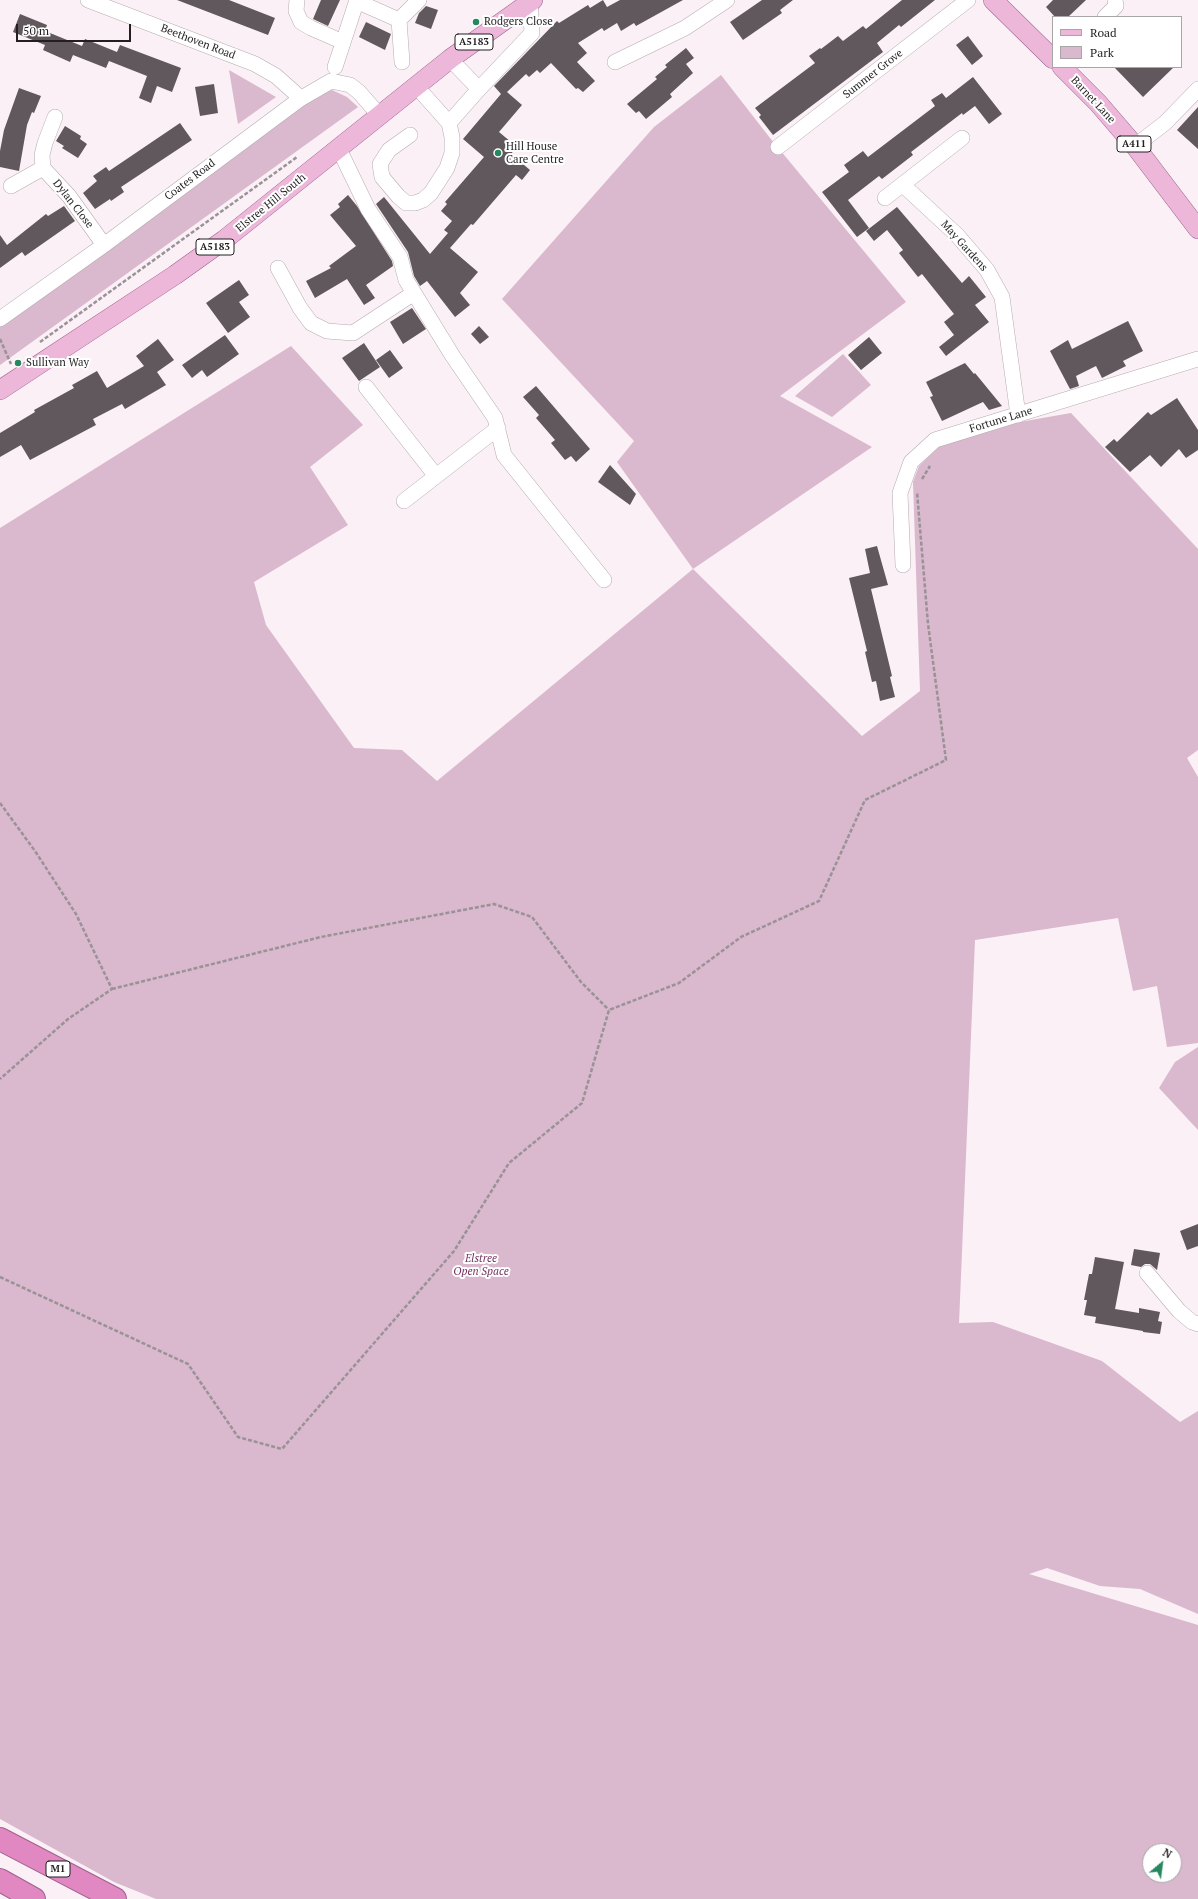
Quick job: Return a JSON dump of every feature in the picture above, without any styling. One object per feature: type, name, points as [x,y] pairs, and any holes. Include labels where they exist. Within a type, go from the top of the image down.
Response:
[{"type":"highway","name":"M1","points":[[0,1839],[115,1899]]},
{"type":"highway","points":[[0,1880],[34,1899]]},
{"type":"main road","name":"A5183","points":[[416,86],[450,59],[531,0]]},
{"type":"main road","points":[[993,0],[1052,58]]},
{"type":"main road","name":"Barnet Lane","points":[[1063,68],[1098,103],[1135,146],[1198,229]]},
{"type":"main road","name":"Elstree Hill South","points":[[0,390],[15,370],[175,275],[224,240],[416,86]]},
{"type":"street","name":"Beethoven Road","points":[[88,0],[255,64],[276,76],[296,93],[300,99]]},
{"type":"street","points":[[297,0],[296,11],[301,22],[343,42]]},
{"type":"street","points":[[402,62],[399,20],[419,0]]},
{"type":"street","points":[[449,123],[532,33],[531,0]]},
{"type":"street","points":[[615,62],[685,28],[726,0]]},
{"type":"street","name":"Summer Grove","points":[[778,147],[968,0]]},
{"type":"street","points":[[335,67],[356,1],[399,20]]},
{"type":"street","points":[[1105,16],[1115,3]]},
{"type":"street","points":[[450,59],[479,89]]},
{"type":"street","name":"Coates Road","points":[[0,319],[104,245],[300,99],[331,81],[350,85],[360,92],[380,116]]},
{"type":"street","points":[[410,136],[389,150],[380,164],[382,177],[398,196],[406,203],[415,203],[423,200],[431,193],[447,168],[452,153],[452,137],[449,123],[416,86]]},
{"type":"street","points":[[1135,146],[1165,123],[1198,89]]},
{"type":"street","points":[[11,186],[43,168],[42,155],[44,143],[55,117]]},
{"type":"street","points":[[885,198],[962,138]]},
{"type":"street","points":[[339,149],[368,208],[400,257],[406,280],[452,355],[495,418],[504,455],[604,580]]},
{"type":"street","name":"Dylan Close","points":[[43,168],[69,196],[104,245]]},
{"type":"street","name":"May Gardens","points":[[903,185],[957,235],[987,270],[1002,297],[1018,414]]},
{"type":"street","points":[[278,268],[300,308],[311,323],[327,331],[353,333],[414,293]]},
{"type":"street","name":"Fortune Lane","points":[[903,565],[900,493],[911,462],[935,440],[1198,358]]},
{"type":"street","points":[[366,386],[436,476]]},
{"type":"street","points":[[404,502],[498,428]]},
{"type":"street","points":[[1147,1273],[1179,1311],[1192,1322],[1198,1324]]},
{"type":"path","points":[[36,344],[300,156]]},
{"type":"path","points":[[0,339],[15,370]]},
{"type":"path","points":[[15,370],[17,358]]},
{"type":"path","points":[[5,366],[15,370]]},
{"type":"path","points":[[920,482],[932,464]]},
{"type":"path","points":[[609,1010],[679,984],[741,937],[819,901],[865,800],[946,760],[928,624],[917,488]]},
{"type":"path","points":[[0,803],[35,851],[76,914],[112,989]]},
{"type":"path","points":[[0,1079],[68,1019],[112,989],[321,937],[494,904],[532,917],[581,982],[609,1010]]},
{"type":"path","points":[[0,1277],[188,1364],[238,1437],[282,1449],[454,1251],[509,1163],[582,1103],[609,1010]]},
{"type":"green space","points":[[229,70],[276,97],[238,124]]},
{"type":"green space","points":[[721,75],[770,138],[906,302],[780,396],[872,447],[693,569],[617,462],[634,441],[502,299],[654,127]]},
{"type":"green space","points":[[332,90],[347,97],[358,107],[0,365],[0,322],[314,97]]},
{"type":"green space","name":"Elstree Open Space","points":[[291,346],[363,425],[310,467],[348,525],[254,582],[266,625],[354,748],[402,750],[437,781],[693,569],[862,736],[920,691],[913,482],[919,466],[940,446],[997,426],[1071,413],[1198,549],[1198,750],[1187,758],[1198,777],[1198,1043],[1167,1047],[1157,986],[1133,991],[1118,918],[975,940],[959,1323],[993,1322],[1102,1361],[1180,1422],[1198,1411],[1198,1614],[1140,1589],[1100,1586],[1047,1568],[1029,1574],[1198,1625],[1198,1899],[156,1899],[114,1882],[0,1819],[0,528]]},
{"type":"green space","points":[[843,354],[871,385],[832,417],[795,396]]},
{"type":"green space","points":[[1198,1047],[1198,1130],[1159,1088],[1175,1062]]},
{"type":"building","points":[[177,0],[229,0],[275,18],[268,35]]},
{"type":"building","points":[[321,0],[340,0],[328,26],[313,19]]},
{"type":"building","name":"Hill House Care Centre","points":[[603,0],[607,7],[620,0],[683,0],[636,26],[634,23],[621,31],[617,23],[604,31],[602,28],[578,43],[587,53],[577,62],[595,81],[583,92],[578,88],[576,89],[551,63],[540,73],[537,70],[529,77],[526,74],[507,92],[522,105],[499,132],[517,147],[511,154],[530,170],[522,180],[516,175],[473,225],[471,224],[450,248],[478,272],[460,293],[470,305],[455,317],[427,281],[420,286],[414,276],[408,252],[376,204],[384,197],[430,254],[448,233],[444,230],[452,221],[441,211],[447,204],[445,202],[484,157],[463,139],[501,94],[494,86],[557,21],[559,23],[588,5],[590,8]]},
{"type":"building","points":[[762,0],[793,0],[780,10],[782,13],[743,40],[730,22]]},
{"type":"building","points":[[902,0],[935,0],[901,27],[899,25],[877,43],[883,52],[773,135],[759,117],[761,115],[755,108],[815,63],[809,56],[838,36],[843,41],[863,26],[866,29]]},
{"type":"building","points":[[1053,0],[1086,0],[1069,16],[1054,16],[1046,7]]},
{"type":"building","points":[[426,6],[438,10],[431,29],[415,23],[419,13]]},
{"type":"building","points":[[20,14],[47,25],[45,31],[82,46],[85,39],[117,52],[120,45],[181,68],[172,92],[157,86],[151,103],[139,98],[147,76],[109,61],[106,68],[73,55],[70,62],[43,50],[45,45],[13,32]]},
{"type":"building","points":[[366,22],[391,34],[385,50],[359,37]]},
{"type":"building","points":[[968,36],[983,56],[972,65],[956,45]]},
{"type":"building","points":[[686,48],[694,58],[686,64],[693,73],[670,94],[672,97],[646,119],[639,111],[636,113],[627,104],[657,79],[655,77],[667,67],[665,65]]},
{"type":"building","points":[[1115,68],[1173,68],[1143,97]]},
{"type":"building","points":[[973,77],[1002,114],[989,124],[975,106],[963,115],[962,113],[911,152],[913,155],[882,179],[879,176],[848,200],[869,228],[857,237],[822,192],[849,172],[844,165],[863,151],[868,157],[935,106],[931,100],[942,93],[946,98]]},
{"type":"building","points":[[214,84],[218,113],[200,116],[195,87]]},
{"type":"building","points":[[19,88],[41,96],[27,125],[19,171],[0,167],[0,151],[4,130]]},
{"type":"building","points":[[1198,107],[1198,149],[1177,130]]},
{"type":"building","points":[[180,123],[192,140],[121,187],[124,192],[95,209],[83,193],[97,181],[93,176],[106,167],[109,171]]},
{"type":"building","points":[[65,126],[81,136],[80,139],[87,144],[78,158],[62,148],[64,146],[56,141]]},
{"type":"building","points":[[348,195],[357,206],[392,261],[393,266],[366,285],[375,298],[364,305],[347,279],[315,298],[306,281],[331,268],[329,266],[356,246],[330,215],[340,207],[338,204]]},
{"type":"building","points":[[64,206],[75,221],[25,256],[22,252],[0,268],[0,235],[7,245],[46,214],[48,216]]},
{"type":"building","points":[[897,207],[962,283],[969,276],[986,297],[975,305],[989,322],[946,356],[939,347],[954,335],[944,322],[954,314],[922,274],[918,277],[899,253],[903,250],[887,230],[874,241],[866,231]]},
{"type":"building","points":[[239,280],[249,295],[239,302],[250,317],[228,333],[206,303]]},
{"type":"building","points":[[412,308],[426,329],[403,344],[390,322]]},
{"type":"building","points":[[1128,321],[1143,351],[1123,361],[1126,366],[1102,378],[1096,366],[1076,376],[1079,386],[1070,389],[1050,351],[1068,340],[1072,349]]},
{"type":"building","points":[[479,326],[489,337],[480,344],[471,334]]},
{"type":"building","points":[[225,335],[239,354],[207,377],[202,370],[192,378],[182,365]]},
{"type":"building","points":[[869,337],[882,353],[861,370],[848,355]]},
{"type":"building","points":[[158,339],[174,360],[157,372],[166,385],[125,409],[122,404],[93,419],[96,425],[30,460],[21,445],[0,457],[0,433],[35,412],[34,410],[74,388],[72,385],[97,371],[107,388],[144,366],[136,356]]},
{"type":"building","points":[[364,343],[380,367],[359,381],[342,358]]},
{"type":"building","points":[[390,350],[403,368],[389,378],[376,360]]},
{"type":"building","points":[[965,363],[1002,406],[989,410],[983,402],[942,421],[930,397],[933,396],[926,382]]},
{"type":"building","points":[[536,386],[590,449],[576,462],[571,456],[565,460],[551,443],[555,440],[536,418],[539,415],[523,397]]},
{"type":"building","points":[[1177,398],[1198,430],[1198,450],[1186,458],[1179,449],[1161,467],[1150,455],[1130,472],[1105,447],[1114,439],[1117,442],[1148,412],[1151,415]]},
{"type":"building","points":[[610,465],[636,494],[630,505],[598,482]]},
{"type":"building","points":[[877,546],[888,585],[871,589],[892,676],[890,677],[895,697],[880,701],[876,681],[872,682],[865,652],[867,651],[849,578],[870,573],[865,549]]},
{"type":"building","points":[[1198,1224],[1198,1246],[1187,1250],[1180,1231]]},
{"type":"building","points":[[1134,1249],[1160,1253],[1157,1270],[1150,1264],[1145,1264],[1141,1267],[1131,1265]]},
{"type":"building","points":[[1095,1257],[1124,1262],[1115,1309],[1139,1313],[1139,1308],[1160,1312],[1158,1321],[1162,1322],[1160,1334],[1095,1323],[1096,1317],[1084,1315],[1087,1300],[1084,1300],[1089,1274],[1092,1274]]},
{"type":"place","name":"Rodgers Close","points":[[476,22]]},
{"type":"place","name":"Hill House Care Centre","points":[[498,153]]},
{"type":"place","name":"Sullivan Way","points":[[18,363]]}]
